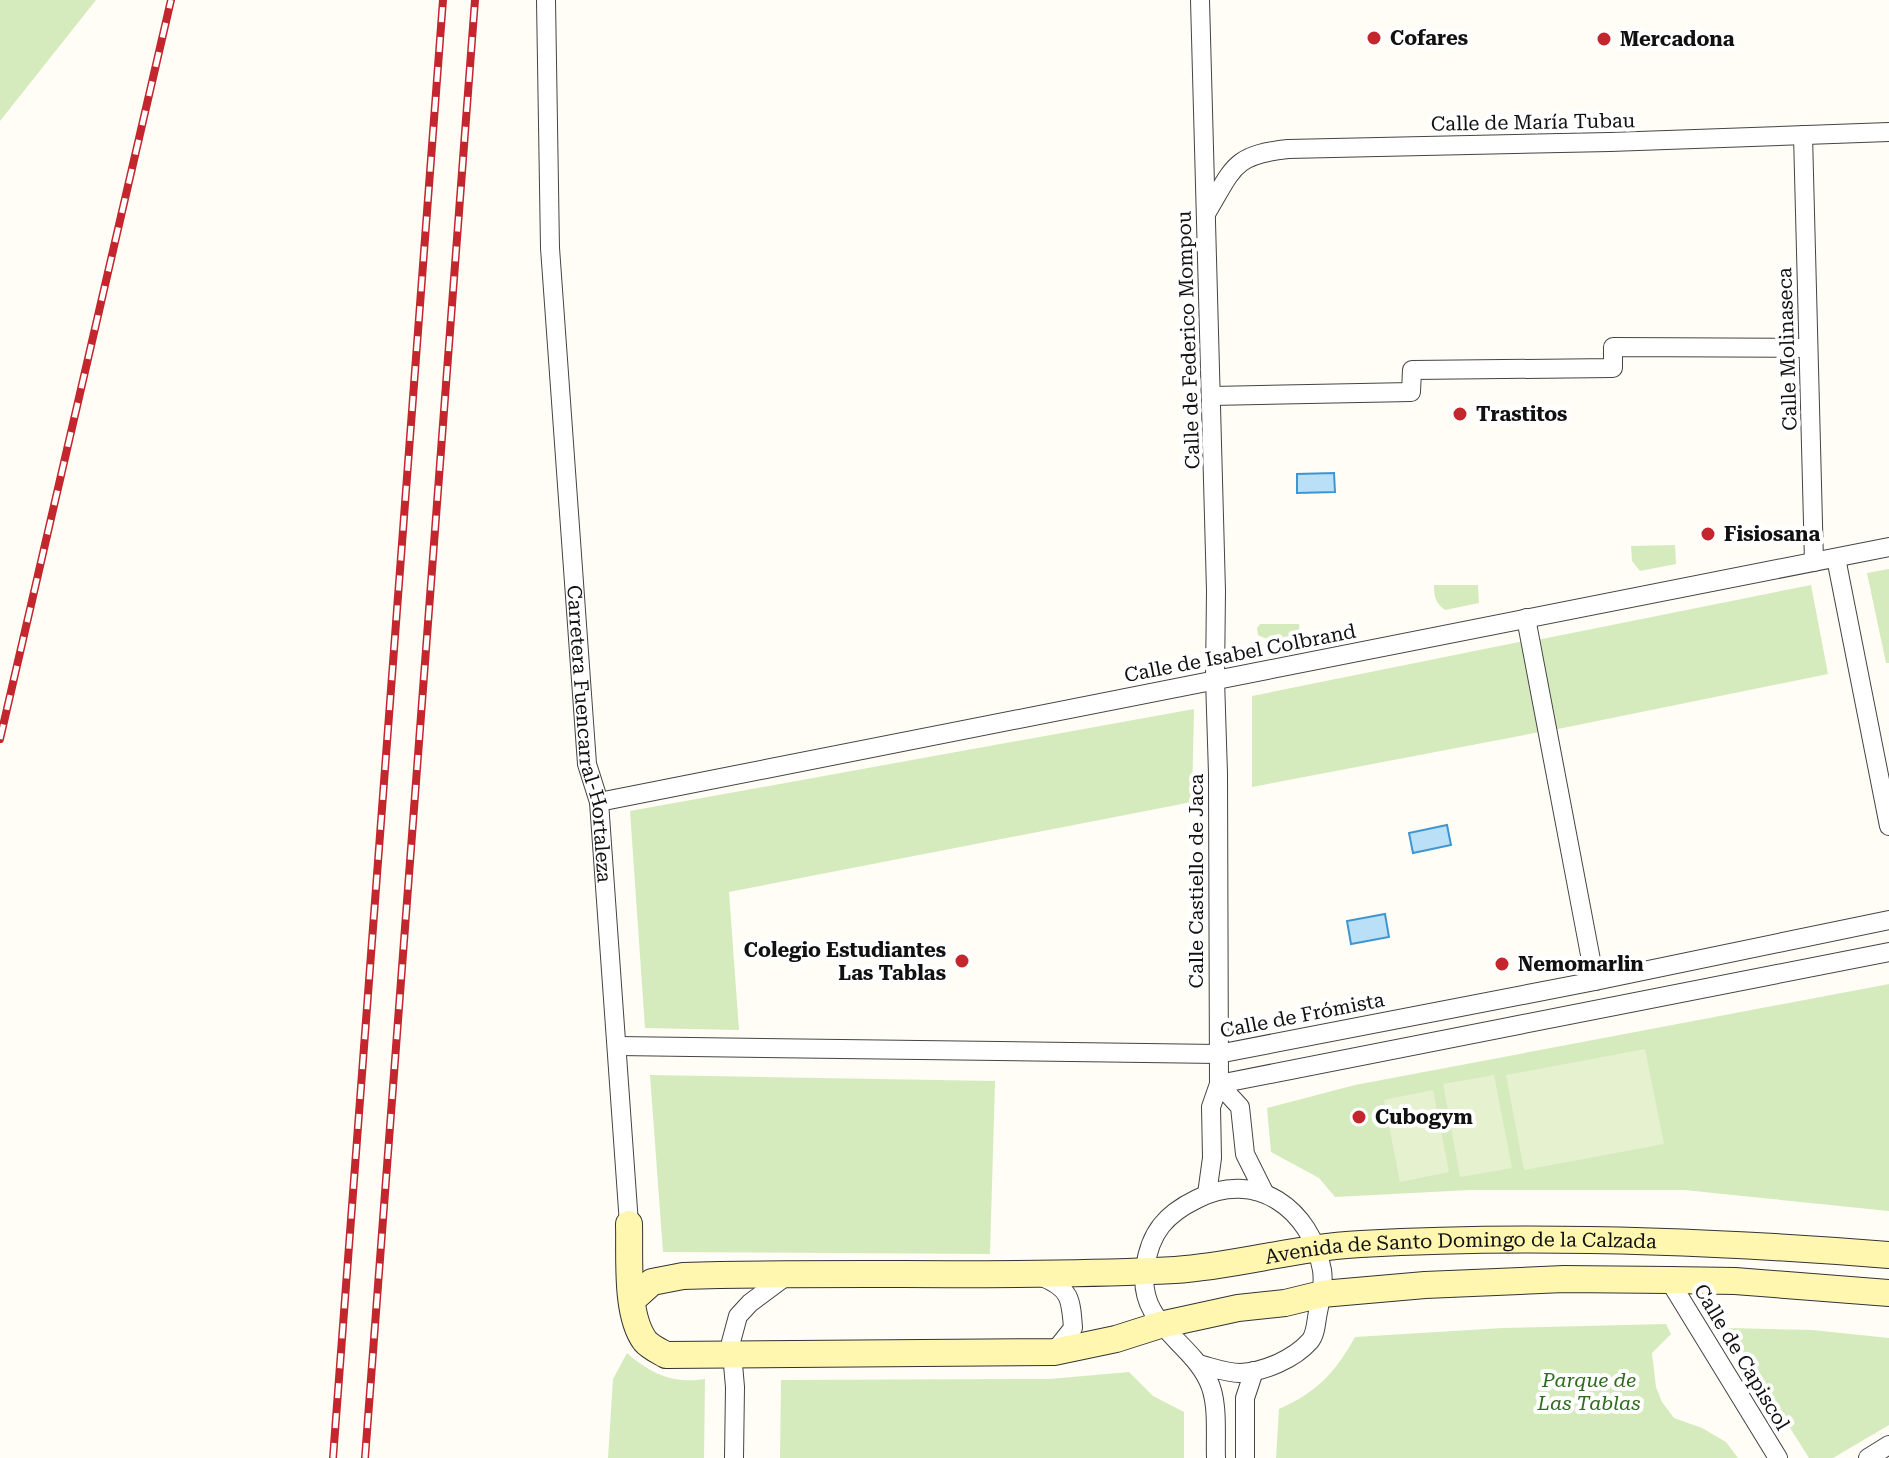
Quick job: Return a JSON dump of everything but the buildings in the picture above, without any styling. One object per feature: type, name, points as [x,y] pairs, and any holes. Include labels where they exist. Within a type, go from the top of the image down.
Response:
[{"type":"street","name":"Carretera Fuencarral-Hortaleza","points":[[546,0],[550,248],[587,764],[599,802],[618,1046],[632,1300],[636,1322],[646,1342],[666,1355],[733,1355]]},
{"type":"street","name":"Calle de Federico Mompou","points":[[1200,0],[1212,396],[1215,679]]},
{"type":"street","name":"Calle de María Tubau","points":[[1207,212],[1245,157],[1288,149],[1889,132]]},
{"type":"street","name":"Calle Molinaseca","points":[[1803,135],[1814,562]]},
{"type":"street","points":[[1212,396],[1411,392],[1412,370],[1613,368],[1613,347],[1808,348]]},
{"type":"street","name":"Calle de Isabel Colbrand","points":[[599,802],[1889,547]]},
{"type":"street","points":[[1836,558],[1889,826]]},
{"type":"street","points":[[1526,618],[1595,981]]},
{"type":"street","name":"Calle Castiello de Jaca","points":[[1207,1194],[1212,1158],[1211,1107],[1219,1084],[1215,679]]},
{"type":"street","name":"Calle de Frómista","points":[[618,1046],[1218,1054],[1889,920]]},
{"type":"street","points":[[1219,1084],[1889,952]]},
{"type":"street","points":[[1219,1084],[1240,1107],[1245,1154],[1264,1192]]},
{"type":"street","points":[[1198,1364],[1237,1373],[1254,1371],[1286,1360],[1313,1339],[1322,1294],[1322,1272],[1316,1248],[1296,1212],[1264,1192],[1235,1189],[1207,1194],[1176,1209],[1162,1223],[1152,1240],[1144,1270],[1148,1305],[1160,1325],[1198,1364],[1210,1382],[1216,1458]]},
{"type":"street","points":[[629,1224],[651,1261],[683,1276]]},
{"type":"street","name":"Avenida de Santo Domingo de la Calzada","points":[[632,1300],[652,1282],[683,1276],[1178,1270],[1316,1248],[1371,1243],[1565,1239],[1737,1243],[1889,1255]]},
{"type":"street","points":[[1033,1273],[1059,1284],[1071,1301],[1073,1328],[1054,1352]]},
{"type":"street","points":[[734,1458],[735,1387],[731,1342],[738,1316],[750,1303],[789,1274]]},
{"type":"street","name":"Avenida de Santo Domingo de la Calzada","points":[[733,1355],[1054,1352],[1116,1339],[1160,1325],[1322,1294],[1425,1285],[1548,1280],[1735,1281],[1889,1293]]},
{"type":"street","name":"Calle de Capiscol","points":[[1669,1280],[1778,1458]]},
{"type":"street","points":[[1245,1458],[1245,1398],[1254,1371]]},
{"type":"street","points":[[1868,1458],[1889,1445]]},
{"type":"green space","points":[[0,0],[96,0],[0,121]]},
{"type":"green space","points":[[1675,545],[1676,564],[1640,571],[1632,561],[1631,546]]},
{"type":"green space","points":[[1889,569],[1889,663],[1886,663],[1867,573]]},
{"type":"green space","points":[[1434,585],[1478,585],[1479,603],[1445,610],[1436,599]]},
{"type":"green space","points":[[1811,585],[1828,674],[1553,730],[1537,640]]},
{"type":"green space","points":[[1260,624],[1299,624],[1300,638],[1279,641],[1263,638],[1258,635]]},
{"type":"green space","points":[[1524,641],[1540,732],[1252,787],[1252,696]]},
{"type":"green space","points":[[1194,709],[1192,802],[729,892],[739,1030],[645,1028],[630,811]]},
{"type":"green space","points":[[1889,984],[1889,1211],[1684,1190],[1470,1190],[1335,1197],[1319,1178],[1271,1152],[1267,1108],[1355,1085]]},
{"type":"green space","points":[[1645,1049],[1664,1144],[1524,1170],[1506,1075]]},
{"type":"green space","points":[[650,1075],[995,1081],[990,1254],[663,1252]]},
{"type":"green space","points":[[1494,1075],[1512,1168],[1460,1177],[1443,1084]]},
{"type":"green space","points":[[1433,1090],[1449,1172],[1400,1182],[1384,1100]]},
{"type":"green space","name":"Parque de Las Tablas","points":[[1666,1324],[1671,1334],[1652,1353],[1656,1387],[1662,1402],[1674,1418],[1702,1428],[1726,1442],[1738,1458],[1276,1458],[1279,1409],[1304,1396],[1324,1380],[1355,1337],[1503,1328]]},
{"type":"green space","points":[[1727,1328],[1812,1330],[1889,1338],[1889,1425],[1833,1458],[1809,1458]]},
{"type":"green space","points":[[627,1353],[663,1376],[683,1380],[705,1379],[704,1458],[608,1458],[613,1379]]},
{"type":"green space","points":[[1129,1372],[1153,1396],[1184,1412],[1184,1458],[780,1458],[781,1380],[1049,1379]]},
{"type":"water","points":[[1334,473],[1335,492],[1297,493],[1297,474]]},
{"type":"water","points":[[1447,825],[1451,845],[1413,853],[1409,833]]},
{"type":"water","points":[[1385,914],[1389,937],[1351,944],[1347,921]]},
{"type":"railway","points":[[0,739],[171,0]]},
{"type":"railway","points":[[333,1458],[443,0]]},
{"type":"railway","points":[[365,1458],[475,0]]},
{"type":"place","name":"Cofares","points":[[1374,38]]},
{"type":"place","name":"Mercadona","points":[[1604,39]]},
{"type":"place","name":"Trastitos","points":[[1460,414]]},
{"type":"place","name":"Fisiosana","points":[[1708,534]]},
{"type":"place","name":"Colegio Estudiantes Las Tablas","points":[[962,961]]},
{"type":"place","name":"Nemomarlin","points":[[1502,964]]},
{"type":"place","name":"Cubogym","points":[[1359,1117]]}]
